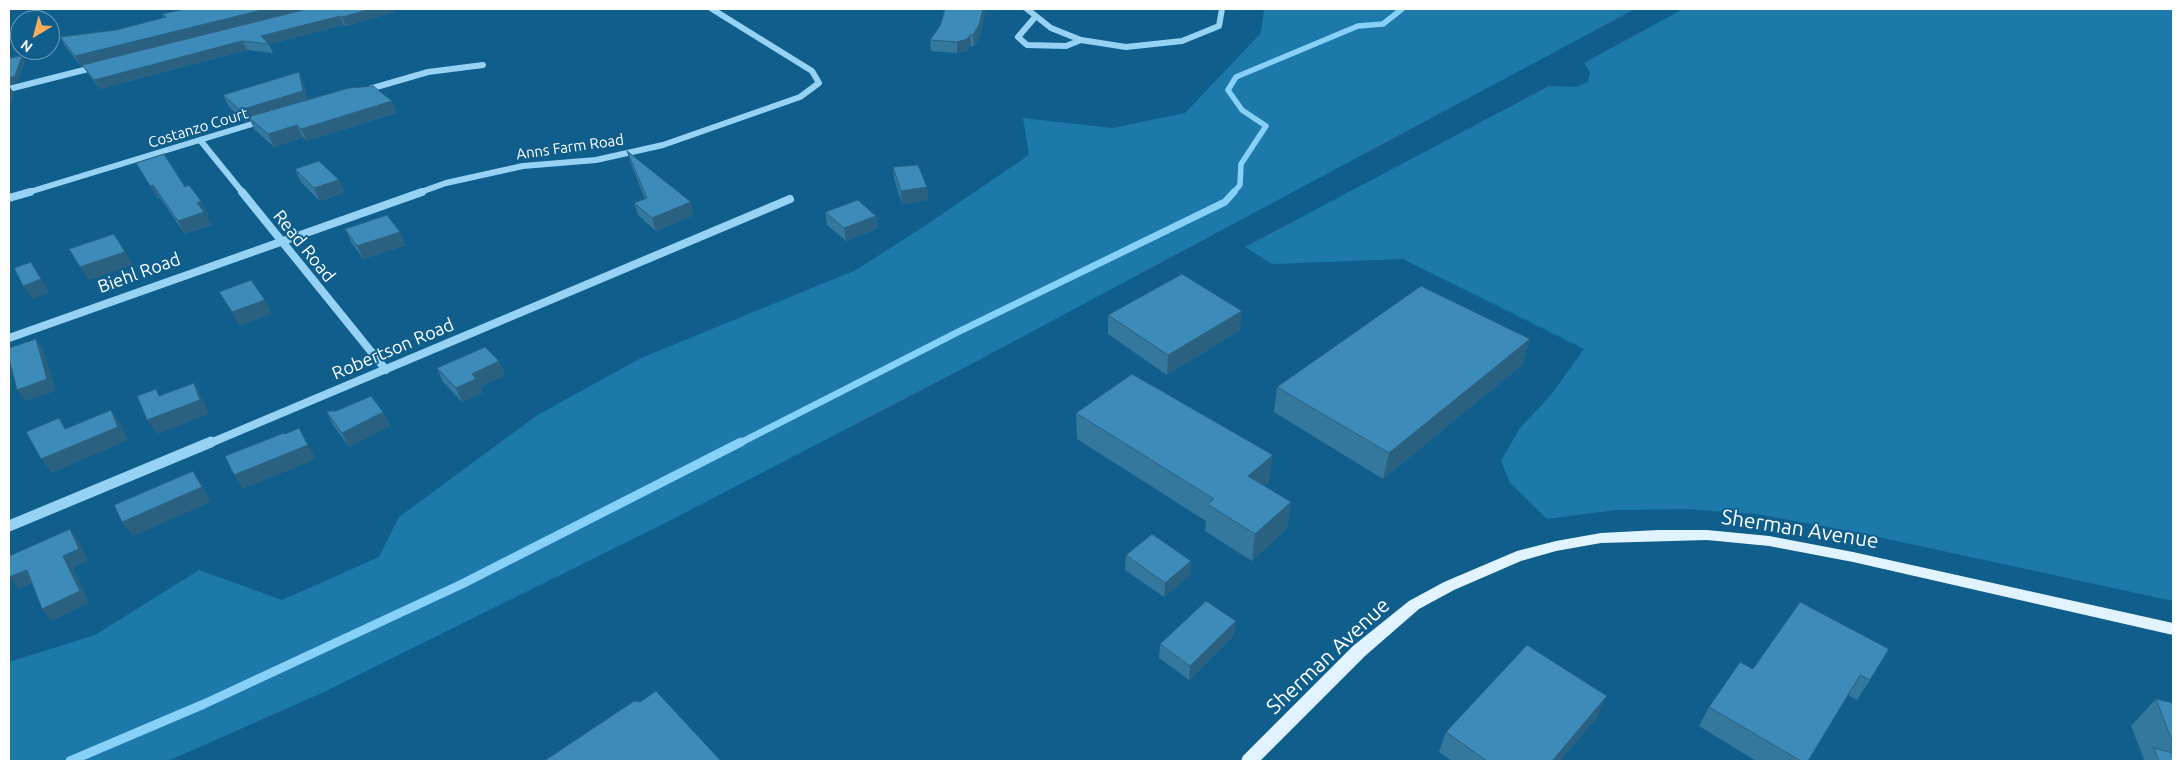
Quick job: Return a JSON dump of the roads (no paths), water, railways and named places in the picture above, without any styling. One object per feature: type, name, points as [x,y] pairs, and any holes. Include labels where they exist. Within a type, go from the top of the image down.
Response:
[{"type":"main road","name":"Sherman Avenue","points":[[1249,761],[1359,651],[1414,605],[1449,586],[1517,556],[1556,546],[1601,538],[1707,535],[1769,541],[1862,559],[2173,629]]},
{"type":"street","name":"Anns Farm Road","points":[[280,240],[446,182],[523,166],[596,160],[663,146],[800,97],[819,83],[812,71],[712,9]]},
{"type":"street","points":[[1027,9],[1051,28],[1081,40],[1126,47],[1182,41],[1219,26],[1222,9]]},
{"type":"street","points":[[1036,16],[1024,28],[1018,38],[1027,45],[1046,47],[1066,46],[1081,40]]},
{"type":"street","points":[[9,89],[108,64]]},
{"type":"street","points":[[361,92],[428,72],[483,65]]},
{"type":"street","name":"Costanzo Court","points":[[9,198],[266,120]]},
{"type":"street","name":"Read Road","points":[[200,140],[386,370]]},
{"type":"street","name":"Robertson Road","points":[[9,526],[386,370],[790,199]]},
{"type":"street","name":"Biehl Road","points":[[9,338],[280,240]]},
{"type":"waterway","points":[[1233,193],[1240,185],[1241,164],[1266,126],[1242,110],[1228,90],[1236,77],[1358,26],[1383,24],[1402,9]]},
{"type":"waterway","points":[[738,444],[958,332],[1225,202],[1234,192]]},
{"type":"waterway","points":[[70,761],[204,704],[462,584],[741,442]]}]
